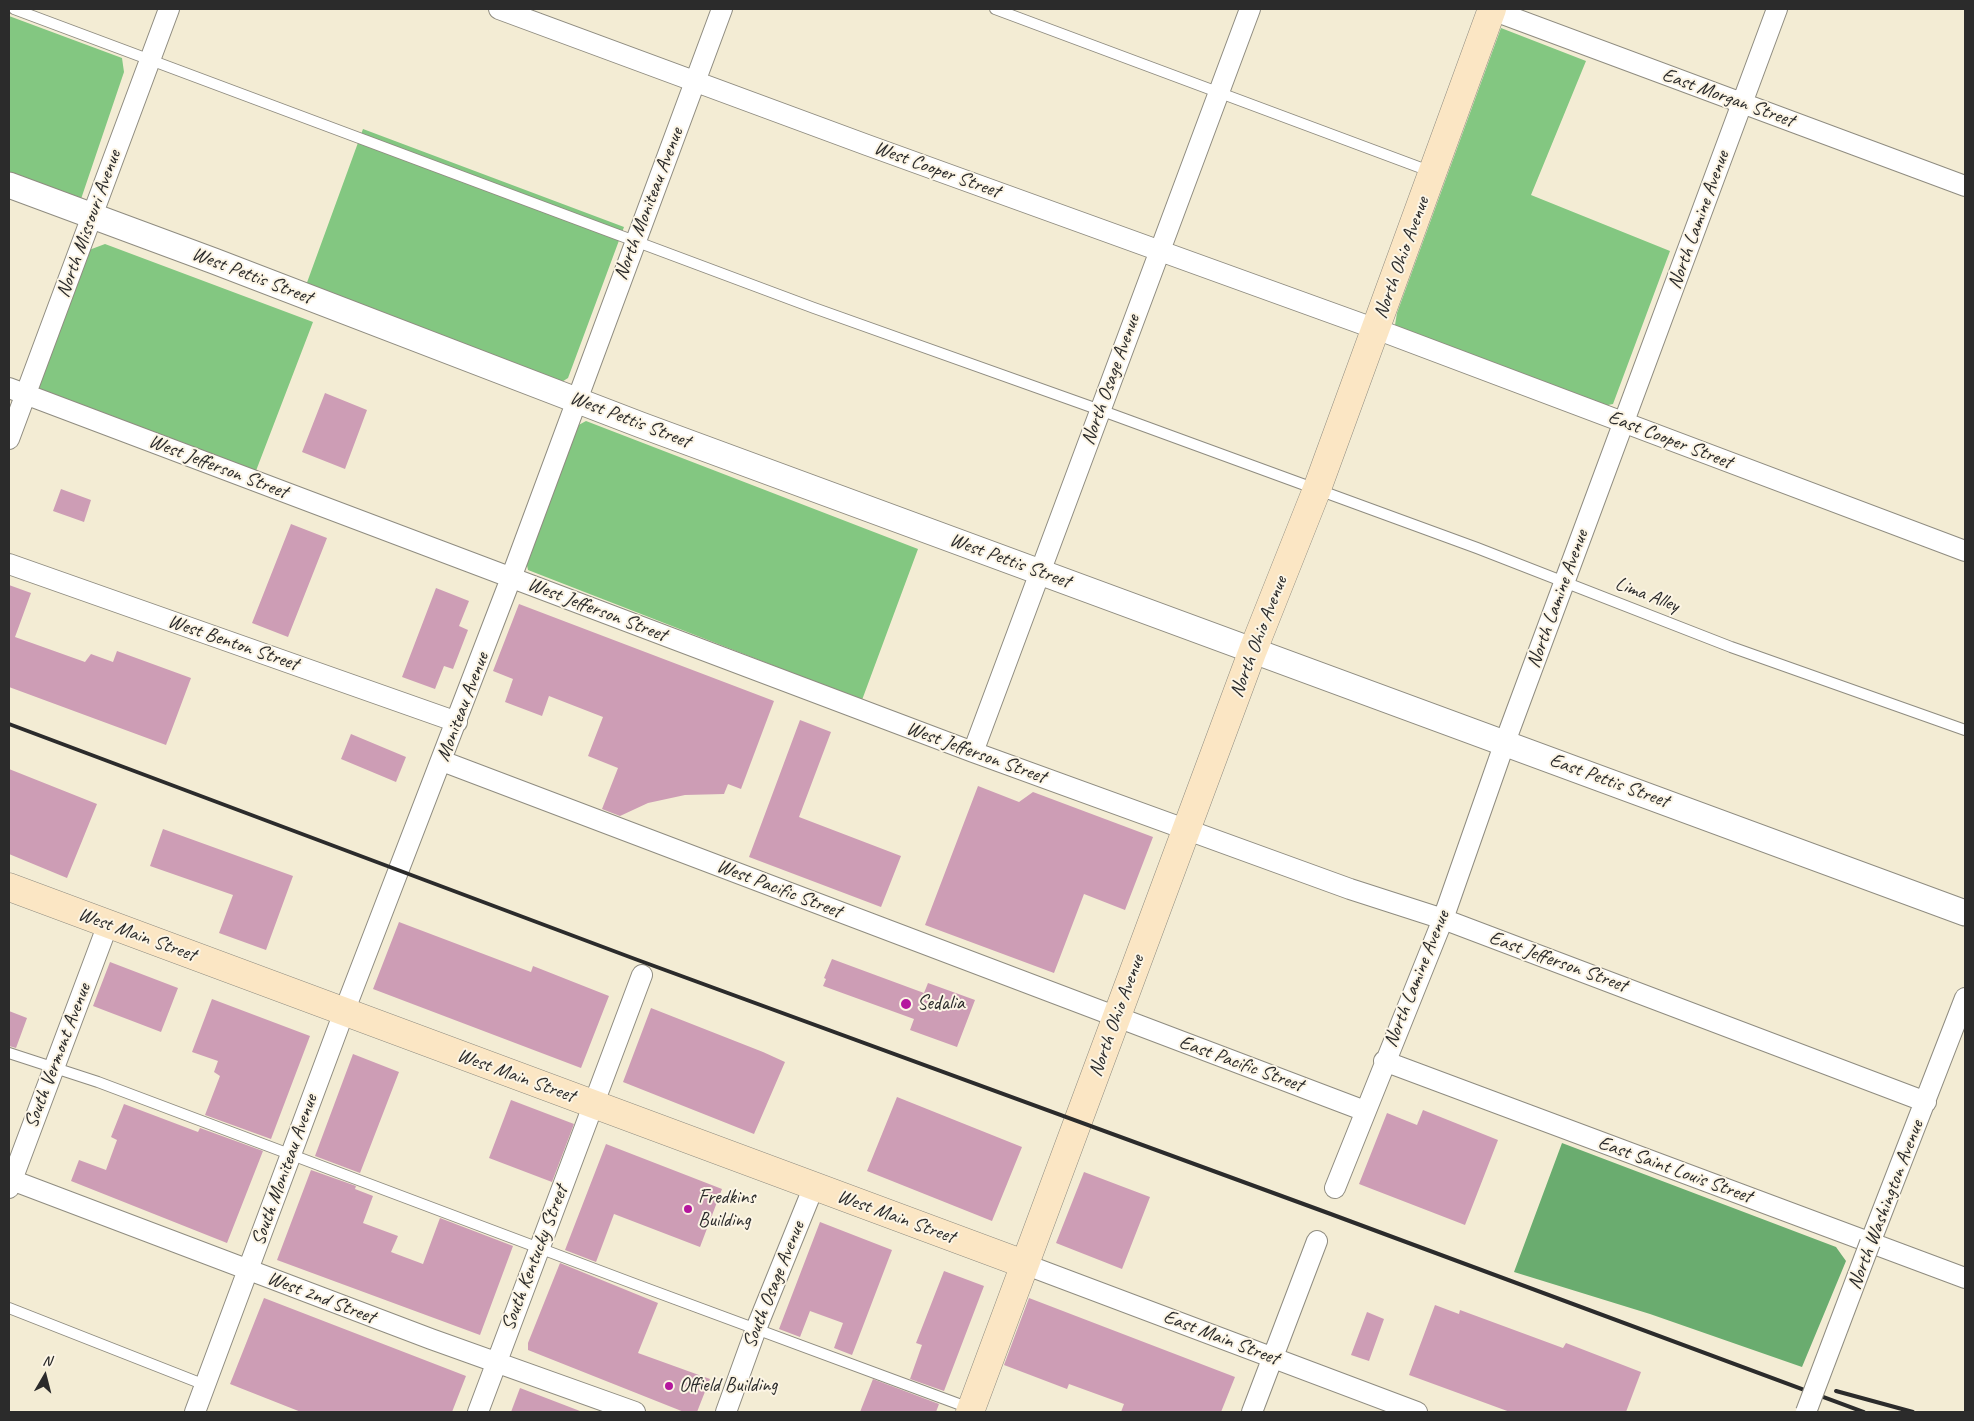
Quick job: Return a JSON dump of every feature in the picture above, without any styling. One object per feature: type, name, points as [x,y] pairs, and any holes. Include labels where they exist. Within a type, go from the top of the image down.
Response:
[{"type":"main road","name":"North Ohio Avenue","points":[[974,1411],[1024,1264],[1253,650],[1317,489],[1491,9]]},
{"type":"main road","name":"West Main Street","points":[[9,887],[1024,1264]]},
{"type":"street","name":"North Missouri Avenue","points":[[9,439],[17,391],[92,216],[169,9]]},
{"type":"street","name":"West Cooper Street","points":[[499,9],[1376,329]]},
{"type":"street","name":"North Moniteau Avenue","points":[[576,400],[722,9]]},
{"type":"street","name":"North Osage Avenue","points":[[973,752],[1250,9]]},
{"type":"street","name":"East Morgan Street","points":[[1491,9],[1965,186]]},
{"type":"street","name":"North Lamine Avenue","points":[[1335,1188],[1442,919],[1505,742],[1777,9]]},
{"type":"street","name":"West Pettis Street","points":[[9,185],[576,400],[1253,650]]},
{"type":"street","name":"East Cooper Street","points":[[1376,329],[1965,551]]},
{"type":"street","name":"West Jefferson Street","points":[[17,391],[973,752],[1186,830]]},
{"type":"street","name":"Moniteau Avenue","points":[[344,1012],[512,578],[576,400]]},
{"type":"street","name":"West Benton Street","points":[[9,564],[457,722]]},
{"type":"street","name":"East Pettis Street","points":[[1253,650],[1965,913]]},
{"type":"street","name":"West Pacific Street","points":[[442,761],[1116,1018]]},
{"type":"street","name":"East Jefferson Street","points":[[1186,830],[1350,889],[1442,919],[1926,1102]]},
{"type":"street","name":"South Vermont Avenue","points":[[10,1182],[108,924]]},
{"type":"street","name":"South Kentucky Street","points":[[478,1412],[642,975]]},
{"type":"street","name":"North Washington Avenue","points":[[1806,1412],[1965,998]]},
{"type":"street","name":"South Moniteau Avenue","points":[[195,1412],[344,1012]]},
{"type":"street","name":"East Pacific Street","points":[[1116,1018],[1365,1110]]},
{"type":"street","name":"East Saint Louis Street","points":[[1384,1061],[1965,1278]]},
{"type":"street","name":"West 2nd Street","points":[[10,1182],[636,1412]]},
{"type":"street","name":"South Osage Avenue","points":[[726,1412],[756,1329],[814,1186]]},
{"type":"street","points":[[1252,1412],[1317,1241]]},
{"type":"street","name":"East Main Street","points":[[1024,1264],[1417,1412]]},
{"type":"lane","name":"Lima Alley","points":[[14,9],[814,308],[1317,489],[1565,582],[1731,647],[1965,730]]},
{"type":"lane","points":[[996,9],[1433,173]]},
{"type":"lane","points":[[9,1053],[98,1082],[974,1411]]},
{"type":"lane","points":[[9,1308],[205,1385]]},
{"type":"green space","points":[[9,16],[122,58],[124,72],[80,202],[9,180]]},
{"type":"green space","points":[[1501,28],[1586,61],[1531,195],[1670,251],[1613,404],[1603,406],[1401,331],[1395,325],[1397,313]]},
{"type":"green space","points":[[363,129],[624,227],[568,378],[557,385],[305,288]]},
{"type":"green space","points":[[105,244],[313,322],[254,476],[36,393],[89,250]]},
{"type":"green space","points":[[586,421],[918,549],[862,700],[528,570],[524,552],[573,428]]},
{"type":"green space","points":[[1562,1143],[1836,1247],[1846,1261],[1802,1367],[1650,1314],[1514,1272]]},
{"type":"building","points":[[325,393],[367,410],[345,469],[302,452]]},
{"type":"building","points":[[61,489],[91,500],[84,522],[53,511]]},
{"type":"building","points":[[291,524],[327,538],[288,637],[252,623]]},
{"type":"building","points":[[9,585],[31,593],[15,637],[85,662],[91,654],[113,662],[117,651],[191,678],[166,745],[9,687]]},
{"type":"building","points":[[436,588],[469,601],[459,626],[468,630],[453,669],[444,666],[435,689],[402,677]]},
{"type":"building","points":[[519,604],[774,701],[741,789],[728,784],[724,794],[685,795],[648,803],[620,816],[602,809],[618,768],[588,756],[603,717],[549,696],[542,716],[505,702],[513,679],[493,671]]},
{"type":"building","points":[[800,720],[831,732],[799,817],[901,856],[881,907],[749,857]]},
{"type":"building","points":[[351,734],[406,757],[396,782],[341,759]]},
{"type":"building","points":[[9,769],[97,804],[67,878],[9,854]]},
{"type":"building","points":[[978,786],[1019,802],[1033,792],[1153,837],[1125,910],[1084,894],[1054,973],[925,925]]},
{"type":"building","points":[[163,829],[293,876],[266,950],[219,933],[233,895],[150,866]]},
{"type":"building","points":[[399,922],[531,972],[533,966],[609,996],[581,1068],[373,989]]},
{"type":"building","points":[[832,959],[924,993],[928,983],[975,1000],[957,1047],[910,1030],[914,1019],[823,986],[826,979],[824,978]]},
{"type":"building","points":[[110,962],[178,988],[161,1032],[93,1006]]},
{"type":"building","points":[[212,999],[310,1036],[271,1139],[205,1115],[220,1076],[214,1072],[218,1061],[192,1052]]},
{"type":"building","points":[[651,1008],[785,1062],[754,1134],[623,1082]]},
{"type":"building","points":[[9,1011],[27,1018],[16,1048],[9,1046]]},
{"type":"building","points":[[353,1054],[399,1072],[360,1173],[315,1156]]},
{"type":"building","points":[[897,1097],[1022,1147],[992,1221],[867,1171]]},
{"type":"building","points":[[511,1100],[574,1124],[552,1182],[489,1158]]},
{"type":"building","points":[[124,1104],[198,1132],[200,1128],[263,1151],[227,1243],[71,1181],[79,1160],[106,1170],[117,1140],[111,1137]]},
{"type":"building","points":[[1423,1110],[1498,1140],[1465,1225],[1359,1184],[1387,1113],[1417,1125]]},
{"type":"building","points":[[606,1144],[722,1189],[700,1247],[614,1214],[596,1262],[565,1250]]},
{"type":"building","points":[[311,1170],[356,1186],[355,1189],[373,1196],[363,1223],[398,1236],[391,1252],[423,1264],[440,1218],[513,1246],[480,1335],[277,1260]]},
{"type":"building","points":[[1084,1172],[1150,1197],[1122,1269],[1056,1243]]},
{"type":"building","points":[[820,1222],[892,1250],[852,1355],[834,1348],[843,1323],[810,1311],[800,1337],[779,1329]]},
{"type":"building","points":[[560,1263],[658,1303],[638,1353],[710,1379],[697,1412],[684,1412],[528,1350],[528,1343]]},
{"type":"building","points":[[944,1271],[984,1286],[944,1391],[910,1379],[922,1345],[916,1343]]},
{"type":"building","points":[[264,1298],[466,1376],[452,1412],[301,1412],[230,1384]]},
{"type":"building","points":[[1029,1298],[1235,1377],[1221,1412],[1121,1412],[1124,1404],[1069,1384],[1067,1389],[1004,1365]]},
{"type":"building","points":[[1435,1305],[1459,1314],[1460,1310],[1563,1348],[1566,1343],[1641,1372],[1626,1412],[1510,1412],[1409,1375]]},
{"type":"building","points":[[1367,1312],[1384,1319],[1369,1361],[1351,1355]]},
{"type":"building","points":[[873,1379],[939,1404],[936,1412],[860,1412]]},
{"type":"building","points":[[520,1388],[580,1411],[580,1412],[511,1412]]},
{"type":"railway","points":[[9,724],[635,959],[1864,1412]]},
{"type":"railway","points":[[1836,1391],[1913,1412]]},
{"type":"place","name":"Sedalia","points":[[906,1004]]},
{"type":"place","name":"Fredkins Building","points":[[688,1209]]},
{"type":"place","name":"Offield Building","points":[[669,1386]]}]
